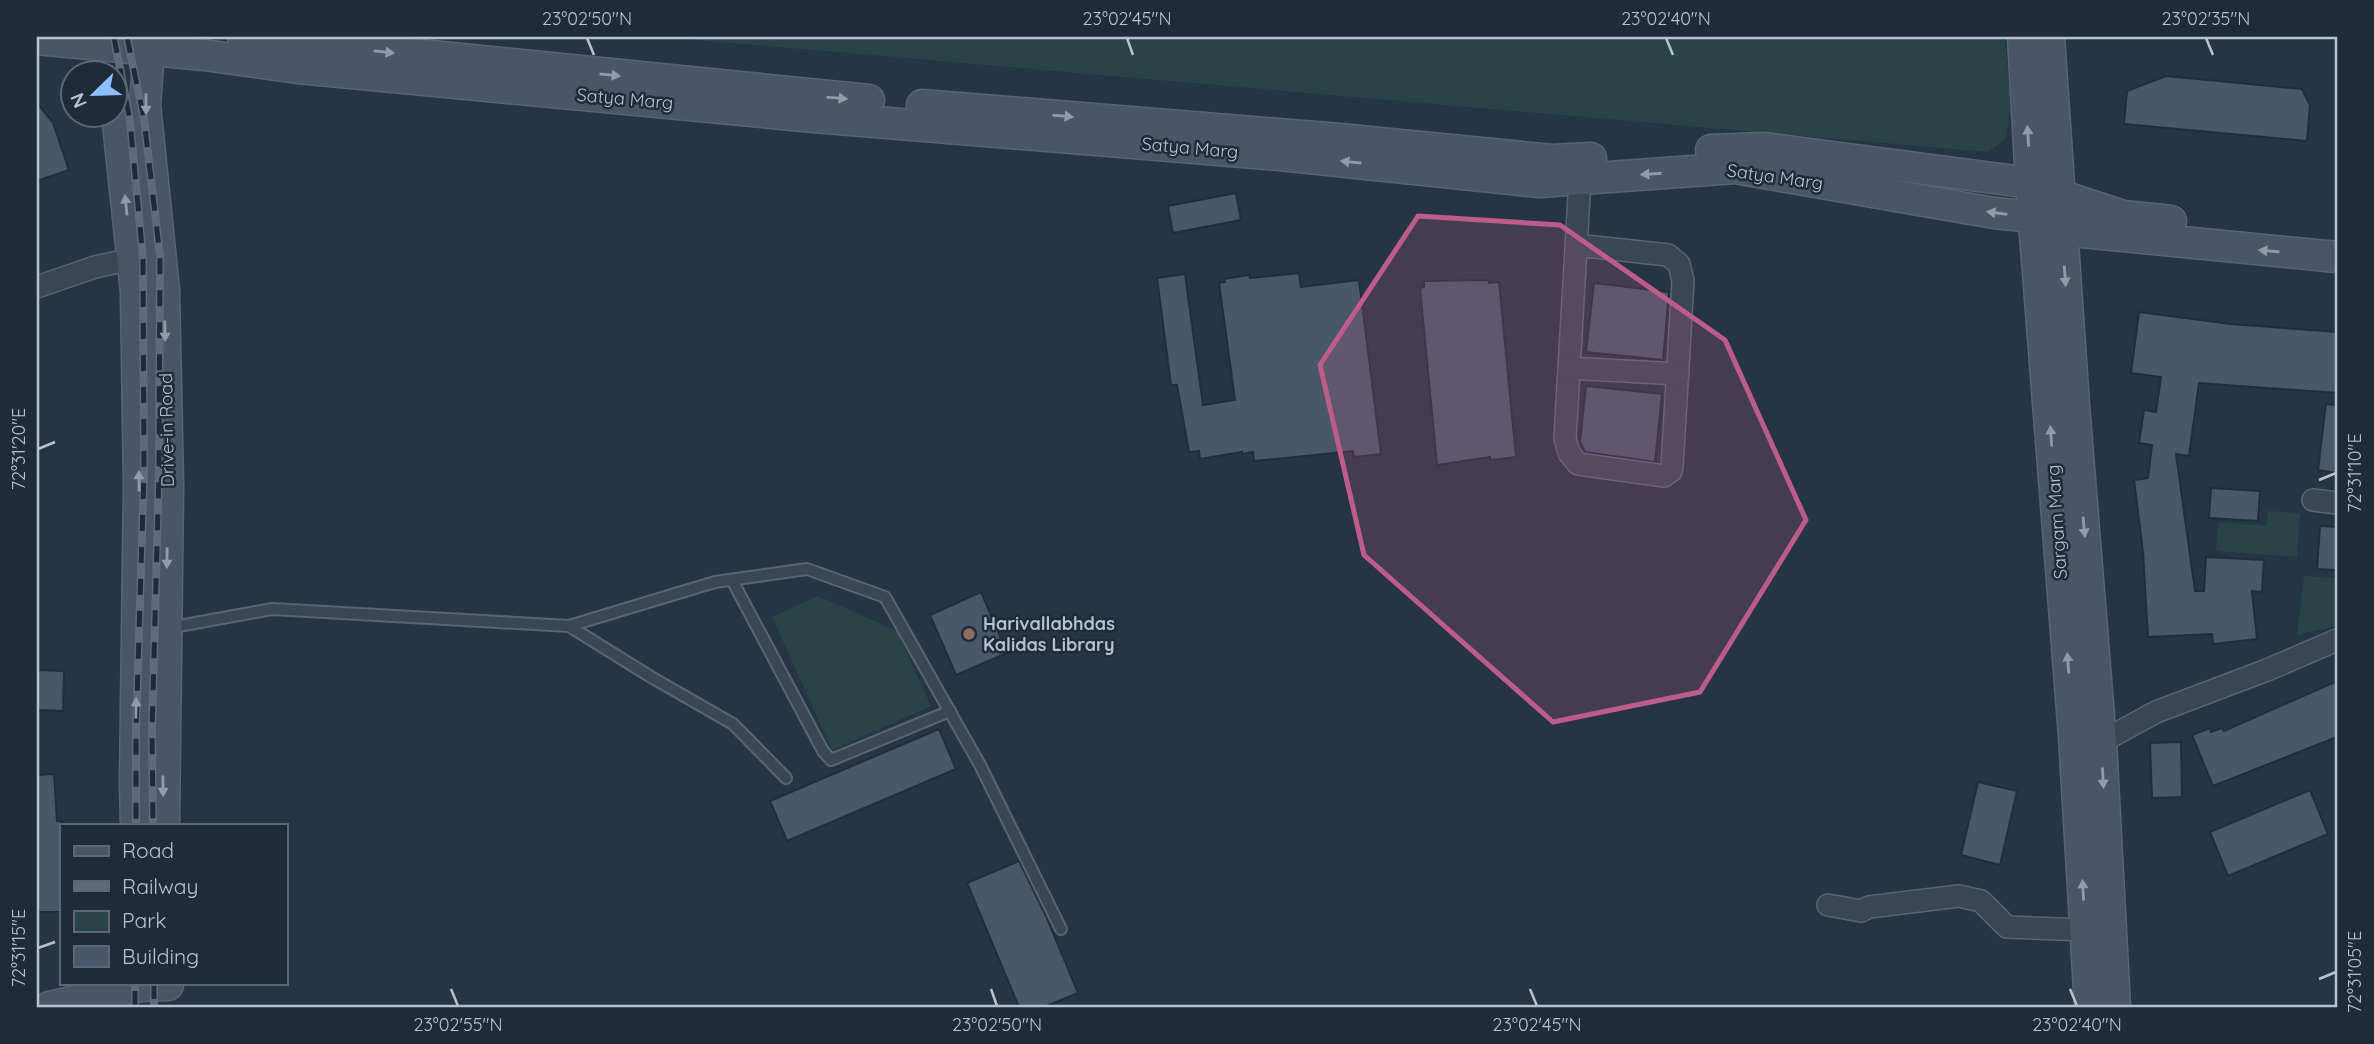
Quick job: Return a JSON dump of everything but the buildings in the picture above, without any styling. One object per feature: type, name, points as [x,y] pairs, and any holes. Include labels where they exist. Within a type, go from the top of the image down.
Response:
[{"type":"main road","name":"Satya Marg","points":[[243,37],[1405,157],[1541,182],[1735,167],[1994,213],[2033,217],[2061,230],[2337,257]]},
{"type":"main road","name":"Sargam Marg","points":[[2023,37],[2033,217],[2074,736],[2090,1007]]},
{"type":"main road","name":"Sargam Marg","points":[[2049,37],[2061,230],[2101,742],[2115,1007]]},
{"type":"main road","name":"Satya Marg","points":[[37,39],[107,52],[145,44],[298,68],[801,116],[1280,155],[1552,160],[1764,148],[2031,183],[2123,216],[2337,237]]},
{"type":"main road","name":"Drive-in Road","points":[[145,44],[148,64],[145,105],[164,290],[168,485],[164,824]]},
{"type":"main road","name":"Drive-in Road","points":[[119,130],[136,292],[139,486],[136,824]]},
{"type":"main road","points":[[49,1007],[154,992]]},
{"type":"street","points":[[1576,245],[1668,255],[1679,264],[1683,281],[1672,467],[1664,476],[1578,464],[1569,453],[1565,438],[1576,245],[1580,179]]},
{"type":"street","points":[[37,287],[95,267],[132,259]]},
{"type":"street","points":[[1569,368],[1678,374]]},
{"type":"street","points":[[2313,500],[2337,503]]},
{"type":"street","points":[[2101,742],[2156,712],[2337,640]]},
{"type":"street","points":[[1828,905],[1861,911],[1869,907],[1959,896],[1981,901],[2007,927],[2085,930]]},
{"type":"lane","points":[[166,628],[272,609],[569,626],[715,582],[807,569],[885,597],[980,765],[1061,929]]},
{"type":"lane","points":[[732,580],[823,751],[831,760],[950,711]]},
{"type":"lane","points":[[569,626],[733,724],[786,778]]},
{"type":"highlighted area","points":[[1418,216],[1560,225],[1725,340],[1806,520],[1700,692],[1553,722],[1364,555],[1320,365]]},
{"type":"green space","points":[[663,37],[2005,37],[2011,105],[2006,138],[1988,152]]},
{"type":"green space","points":[[2268,511],[2300,513],[2297,557],[2216,551],[2218,522],[2266,526]]},
{"type":"green space","points":[[2304,576],[2337,578],[2337,626],[2297,635]]},
{"type":"green space","points":[[818,596],[897,631],[931,706],[832,750],[772,617]]},
{"type":"railway","points":[[114,37],[130,121],[143,258],[144,472],[136,730],[136,824]]},
{"type":"railway","points":[[127,37],[144,119],[160,256],[159,472],[152,730],[153,824]]},
{"type":"railway","points":[[135,984],[135,1007]]},
{"type":"railway","points":[[154,984],[154,1007]]},
{"type":"place","name":"Harivallabhdas Kalidas Library","points":[[969,634]]}]
